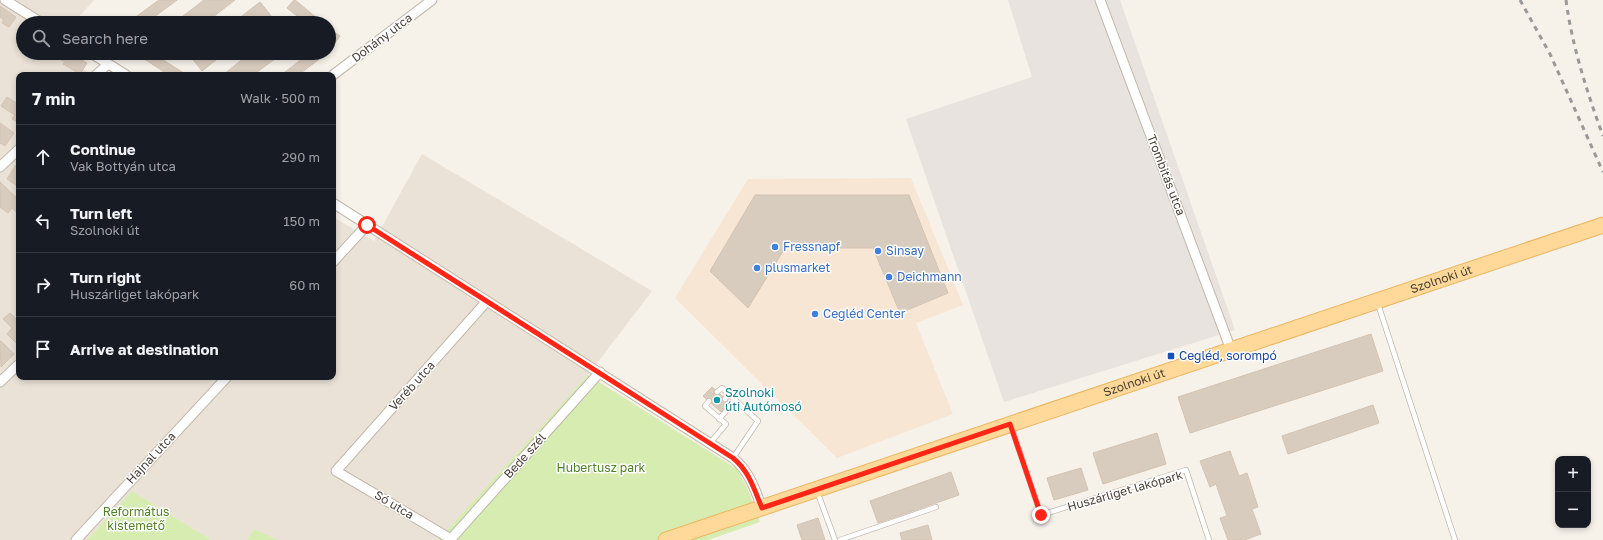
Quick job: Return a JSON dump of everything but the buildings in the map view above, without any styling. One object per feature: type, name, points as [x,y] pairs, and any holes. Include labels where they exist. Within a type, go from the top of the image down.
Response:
[{"type":"main road","name":"Szolnoki út","points":[[666,540],[1603,225]]},
{"type":"street","points":[[5,0],[31,16]]},
{"type":"street","name":"Dohány utca","points":[[336,73],[432,0]]},
{"type":"street","name":"Trombitás utca","points":[[1100,0],[1231,350]]},
{"type":"street","points":[[102,60],[121,72]]},
{"type":"street","points":[[99,72],[108,64]]},
{"type":"street","points":[[0,167],[16,152]]},
{"type":"street","points":[[336,205],[733,458],[741,464],[748,473],[762,508]]},
{"type":"street","points":[[336,259],[367,225]]},
{"type":"street","name":"Veréb utca","points":[[336,471],[487,301]]},
{"type":"street","points":[[0,382],[16,367]]},
{"type":"street","name":"Bede szél","points":[[451,540],[600,372]]},
{"type":"street","name":"Hajnal utca","points":[[76,540],[224,380]]},
{"type":"street","name":"Só utca","points":[[336,471],[451,540]]},
{"type":"lane","points":[[1377,300],[1455,540]]},
{"type":"lane","points":[[717,392],[722,388],[758,421],[733,458]]},
{"type":"lane","points":[[725,399],[729,394]]},
{"type":"lane","points":[[719,419],[736,400]]},
{"type":"lane","points":[[709,401],[705,406],[726,424],[710,443]]},
{"type":"lane","points":[[712,412],[716,408]]},
{"type":"lane","name":"Huszárliget lakópark","points":[[1010,424],[1041,515],[1186,470],[1209,540]]},
{"type":"lane","points":[[816,489],[835,540]]},
{"type":"lane","points":[[840,540],[936,507]]},
{"type":"shaded area","points":[[0,0],[94,0],[79,16],[16,16],[16,60],[68,60],[88,72],[16,72],[16,380],[336,380],[336,219],[374,241],[422,154],[652,291],[588,375],[438,540],[278,540],[254,529],[247,540],[211,540],[132,491],[87,540],[0,540]]},
{"type":"shaded area","points":[[1008,0],[1120,0],[1235,330],[1004,402],[906,119],[1032,77]]},
{"type":"shaded area","name":"Cegléd Center","points":[[911,178],[963,305],[916,323],[953,414],[837,458],[675,298],[748,179]]},
{"type":"green space","name":"Hubertusz park","points":[[588,375],[737,469],[747,487],[760,522],[708,540],[438,540]]},
{"type":"green space","name":"Református kistemető","points":[[132,491],[211,540],[87,540]]},
{"type":"green space","points":[[254,529],[278,540],[247,540]]},
{"type":"railway","points":[[1520,0],[1550,54],[1603,172]]},
{"type":"railway","points":[[1566,0],[1572,34],[1581,69],[1603,136]]},
{"type":"place","name":"Fressnapf","points":[[775,247]]},
{"type":"place","name":"Sinsay","points":[[878,251]]},
{"type":"place","name":"plusmarket","points":[[757,268]]},
{"type":"place","name":"Deichmann","points":[[889,277]]},
{"type":"place","name":"Cegléd Center","points":[[815,314]]},
{"type":"place","name":"Cegléd, sorompó","points":[[1171,356]]},
{"type":"place","name":"Szolnoki úti Autómosó","points":[[717,400]]},
{"type":"route","points":[[367,225],[733,458],[741,464],[748,473],[762,508],[1010,424],[1041,515]]}]
